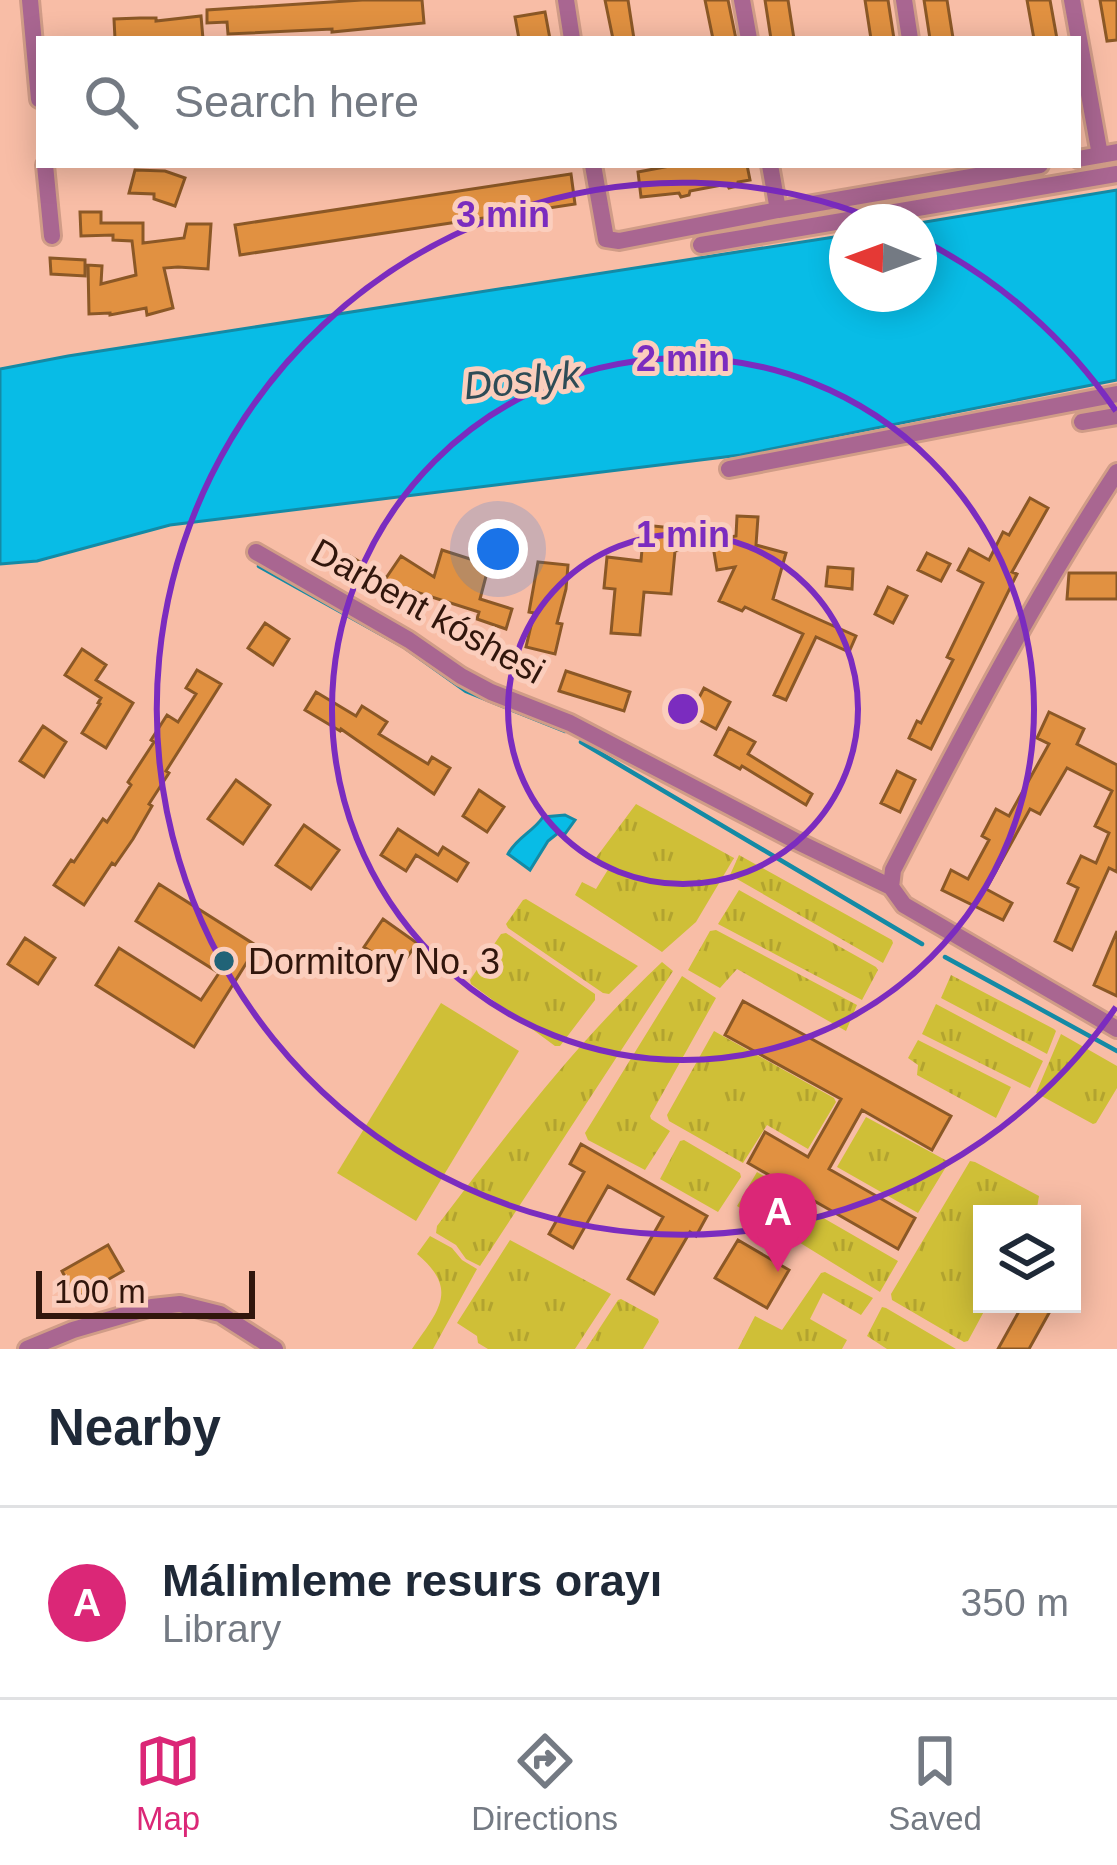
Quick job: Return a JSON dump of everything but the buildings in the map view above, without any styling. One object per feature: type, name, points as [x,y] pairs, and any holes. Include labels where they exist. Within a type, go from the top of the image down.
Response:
[{"type":"street","points":[[30,0],[36,66]]},
{"type":"street","points":[[566,0],[572,36]]},
{"type":"street","points":[[742,0],[748,36]]},
{"type":"street","points":[[904,0],[910,36]]},
{"type":"street","points":[[1072,0],[1081,36]]},
{"type":"street","points":[[1081,37],[1109,154]]},
{"type":"street","points":[[45,168],[52,236]]},
{"type":"street","points":[[593,168],[605,239],[619,242],[931,174],[1004,168]]},
{"type":"street","points":[[771,168],[778,210]]},
{"type":"street","points":[[701,245],[1117,174]]},
{"type":"street","points":[[729,469],[1117,394]]},
{"type":"street","points":[[1082,422],[1117,416]]},
{"type":"street","points":[[891,886],[893,870],[986,689],[1117,472]]},
{"type":"street","name":"Darbent kóshesi","points":[[256,552],[491,692],[570,723],[796,842],[891,886],[904,905],[1117,1029]]},
{"type":"street","points":[[27,1349],[73,1330],[152,1307],[180,1304],[220,1314],[275,1349]]},
{"type":"green space","points":[[636,804],[734,858],[696,922],[662,952],[575,895],[582,882],[596,889],[609,868],[595,859]]},
{"type":"green space","points":[[739,855],[892,940],[883,963],[730,875]]},
{"type":"green space","points":[[739,890],[876,967],[862,1000],[718,924]]},
{"type":"green space","points":[[526,899],[638,966],[609,994],[603,993],[508,928],[506,924]]},
{"type":"green space","points":[[710,931],[857,1005],[846,1031],[737,969],[720,988],[688,970]]},
{"type":"green space","points":[[506,933],[595,994],[560,1046],[471,984]]},
{"type":"green space","points":[[662,962],[673,971],[480,1266],[466,1259],[456,1245],[436,1233],[437,1226],[572,1056]]},
{"type":"green space","points":[[951,975],[1054,1029],[1047,1054],[941,998]]},
{"type":"green space","points":[[682,976],[716,998],[650,1116],[670,1131],[645,1170],[588,1140],[585,1133]]},
{"type":"green space","points":[[441,1003],[519,1051],[416,1221],[337,1173]]},
{"type":"green space","points":[[936,1004],[1043,1061],[1030,1088],[922,1034]]},
{"type":"green space","points":[[714,1031],[834,1098],[808,1149],[767,1125],[743,1163],[669,1121],[667,1115]]},
{"type":"green space","points":[[1061,1034],[1117,1066],[1117,1088],[1096,1123],[1036,1093]]},
{"type":"green space","points":[[918,1040],[1011,1087],[996,1118],[917,1075],[918,1065],[908,1058]]},
{"type":"green space","points":[[866,1117],[949,1162],[918,1213],[837,1167]]},
{"type":"green space","points":[[684,1140],[740,1173],[718,1212],[660,1179]]},
{"type":"green space","points":[[970,1161],[1039,1196],[1038,1205],[973,1205],[973,1313],[983,1313],[968,1341],[892,1300],[891,1294]]},
{"type":"green space","points":[[757,1172],[802,1197],[780,1233],[737,1206]]},
{"type":"green space","points":[[813,1212],[898,1261],[880,1292],[797,1241]]},
{"type":"green space","points":[[430,1236],[477,1269],[433,1349],[412,1349],[440,1301],[438,1279],[417,1254]]},
{"type":"green space","points":[[510,1240],[611,1294],[575,1349],[488,1349],[457,1323]]},
{"type":"green space","points":[[825,1272],[873,1298],[861,1315],[823,1293],[810,1319],[847,1340],[842,1349],[738,1349],[755,1316],[782,1330]]},
{"type":"green space","points":[[618,1300],[658,1319],[643,1349],[586,1349]]},
{"type":"green space","points":[[882,1307],[956,1349],[887,1349],[867,1336]]},
{"type":"water","name":"Doslyk","points":[[1117,190],[1117,380],[741,455],[170,525],[37,561],[0,564],[0,369],[829,238],[829,312],[937,312],[937,220]]},
{"type":"water","points":[[565,815],[575,820],[565,834],[548,841],[530,870],[508,854],[543,817]]},
{"type":"waterway","points":[[259,566],[403,646],[466,691],[565,731]]},
{"type":"waterway","points":[[581,742],[922,944]]},
{"type":"waterway","points":[[945,957],[1117,1051]]},
{"type":"place","name":"Dormitory No. 3","points":[[224,961]]},
{"type":"place","name":"Málimleme resurs orayı","points":[[778,1272]]}]
